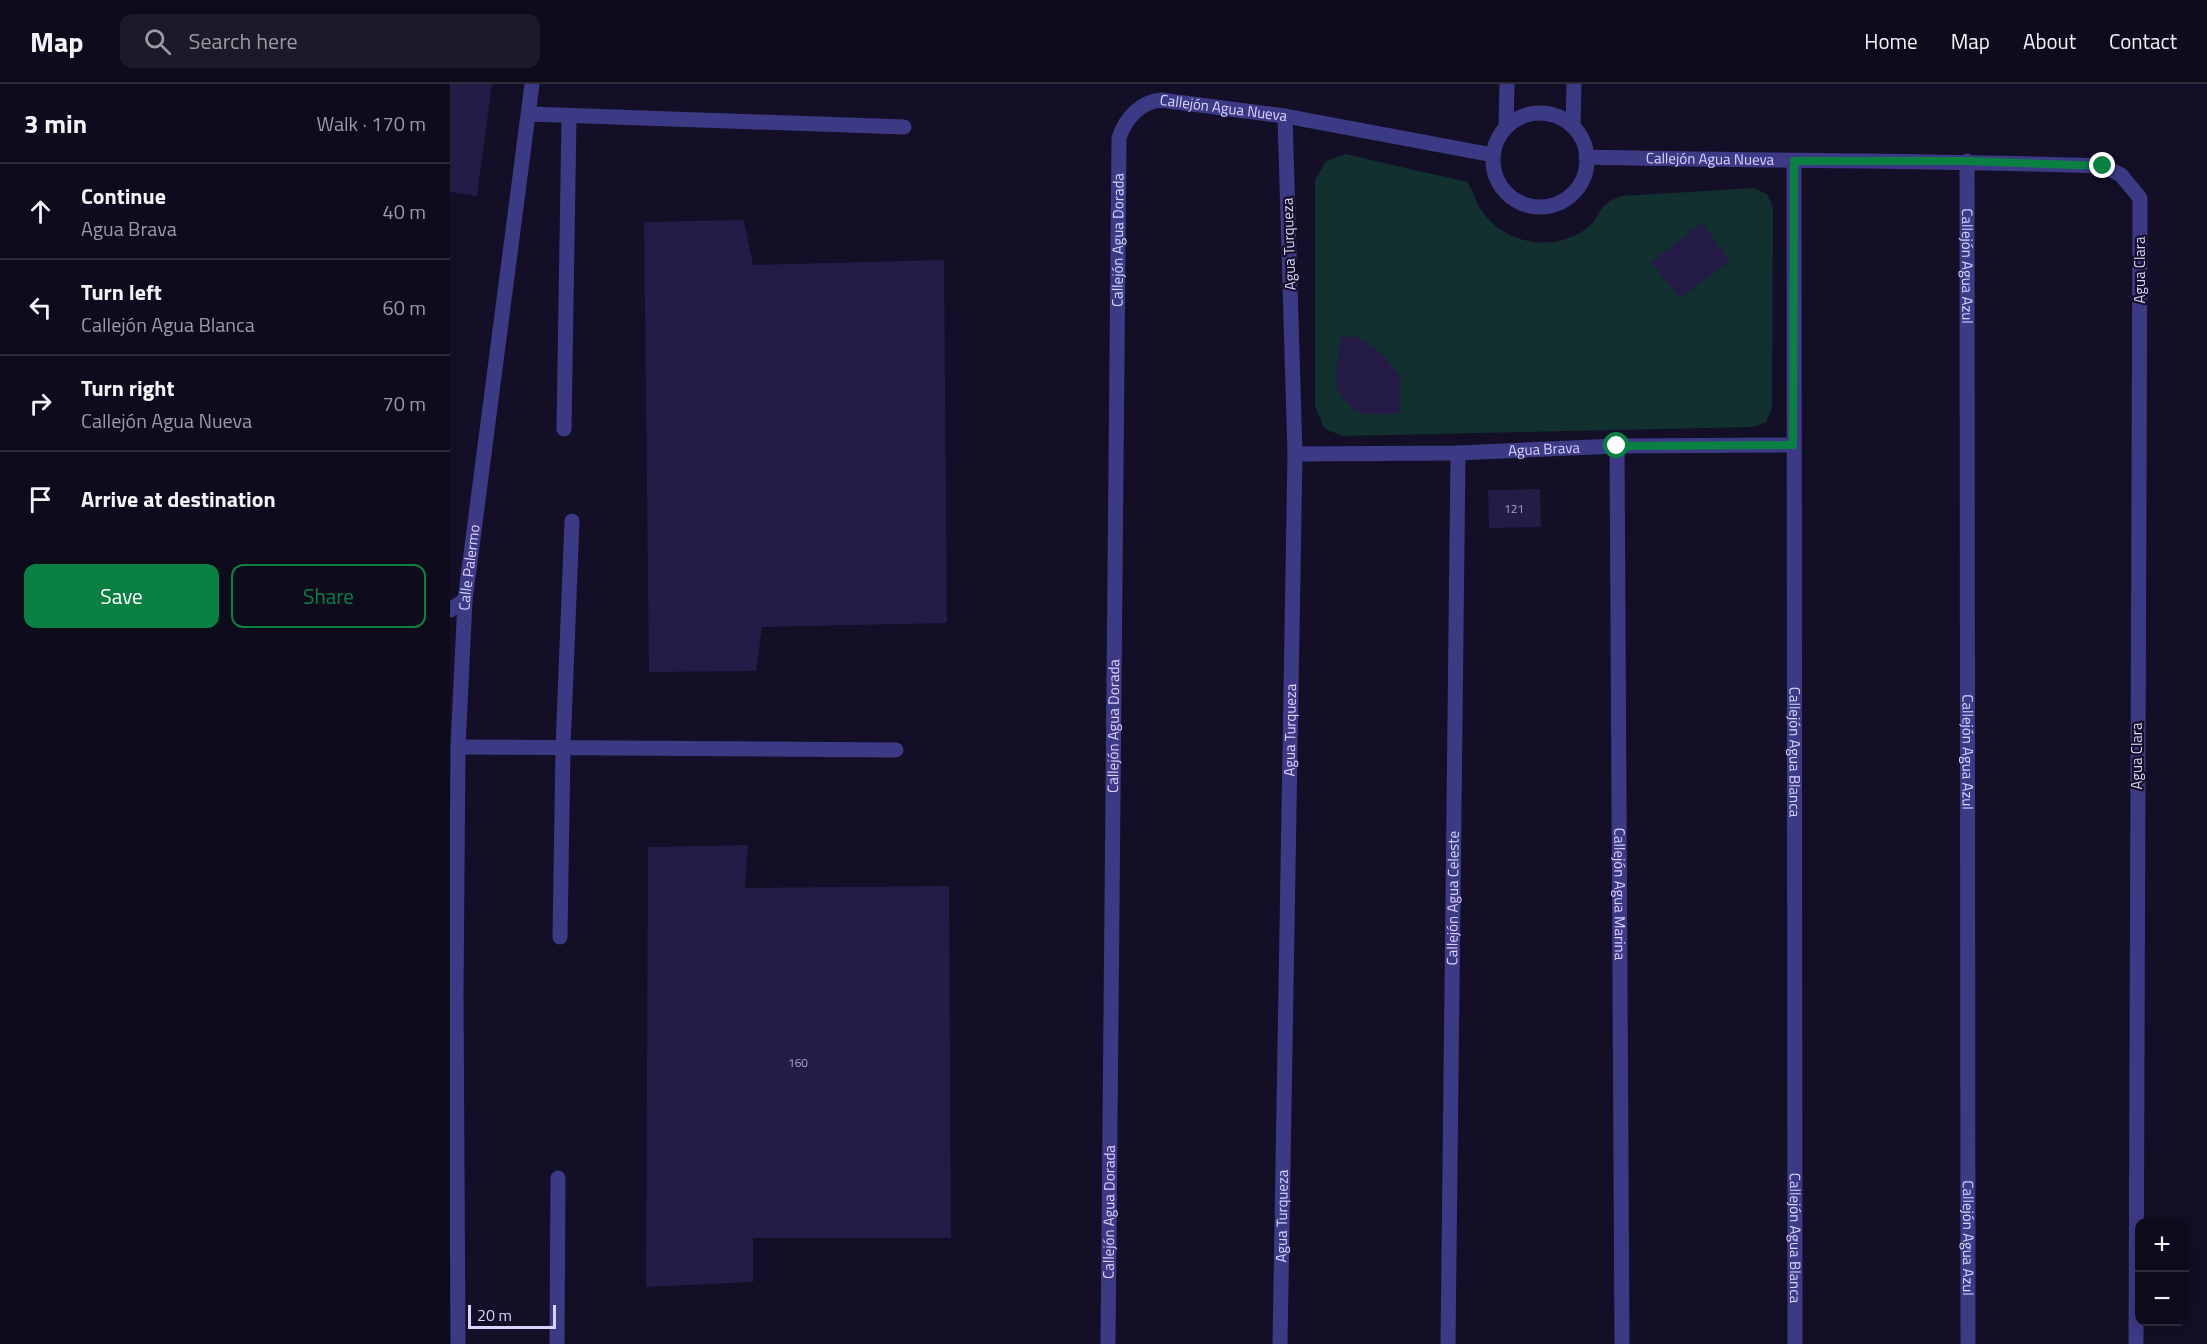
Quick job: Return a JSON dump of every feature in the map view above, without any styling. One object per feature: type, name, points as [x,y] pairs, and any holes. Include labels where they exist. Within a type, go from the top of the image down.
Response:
[{"type":"street","name":"Calle Palermo","points":[[458,1344],[453,994],[454,745],[465,600],[532,84]]},
{"type":"street","points":[[1506,127],[1508,84]]},
{"type":"street","points":[[1573,126],[1574,84]]},
{"type":"street","name":"Callejón Agua Nueva","points":[[1135,113],[1153,100],[1161,100],[1285,116],[1493,155]]},
{"type":"street","name":"Callejón Agua Dorada","points":[[1108,1344],[1119,138],[1127,120],[1135,113]]},
{"type":"street","points":[[1532,113],[1546,113],[1561,118],[1573,126],[1585,146],[1586,157],[1585,173],[1578,187],[1567,197],[1553,204],[1538,206],[1523,204],[1509,196],[1499,184],[1494,170],[1493,155],[1497,140],[1506,127],[1518,118],[1532,113]]},
{"type":"street","points":[[529,114],[904,127]]},
{"type":"street","points":[[564,429],[569,116]]},
{"type":"street","name":"Agua Turqueza","points":[[1280,1344],[1295,454],[1285,116]]},
{"type":"street","name":"Callejón Agua Nueva","points":[[1586,157],[1794,161],[1967,161],[2103,166],[2121,175]]},
{"type":"street","name":"Callejón Agua Blanca","points":[[1794,161],[1795,1344]]},
{"type":"street","name":"Callejón Agua Azul","points":[[1967,161],[1968,1344]]},
{"type":"street","name":"Agua Clara","points":[[2121,175],[2140,198],[2136,1344]]},
{"type":"street","name":"Agua Brava","points":[[1295,454],[1458,453],[1617,446],[1793,445]]},
{"type":"street","name":"Callejón Agua Marina","points":[[1617,446],[1622,1344]]},
{"type":"street","name":"Callejón Agua Celeste","points":[[1448,1344],[1458,453]]},
{"type":"street","points":[[560,937],[563,748],[573,521]]},
{"type":"street","points":[[450,610],[465,600]]},
{"type":"street","points":[[454,745],[896,750]]},
{"type":"street","points":[[557,1344],[558,1178]]},
{"type":"green space","points":[[1345,154],[1467,182],[1481,210],[1494,224],[1506,233],[1532,242],[1560,241],[1573,236],[1586,229],[1607,203],[1622,196],[1754,188],[1767,194],[1773,207],[1772,408],[1766,422],[1753,427],[1342,436],[1324,428],[1315,406],[1315,180],[1326,161]]},
{"type":"building","points":[[450,84],[492,84],[477,196],[450,192]]},
{"type":"building","points":[[744,220],[753,265],[944,260],[947,623],[762,627],[756,671],[649,672],[644,222]]},
{"type":"building","points":[[1702,223],[1730,261],[1680,298],[1651,262]]},
{"type":"building","points":[[1341,336],[1357,337],[1380,352],[1401,376],[1400,414],[1364,414],[1352,408],[1341,397],[1335,382]]},
{"type":"building","points":[[1540,489],[1541,527],[1489,528],[1488,490]]},
{"type":"building","points":[[748,845],[745,888],[949,886],[951,1238],[753,1238],[753,1282],[646,1287],[648,847]]},
{"type":"route","points":[[1617,446],[1793,445],[1794,161],[1967,161],[2103,166]]}]
